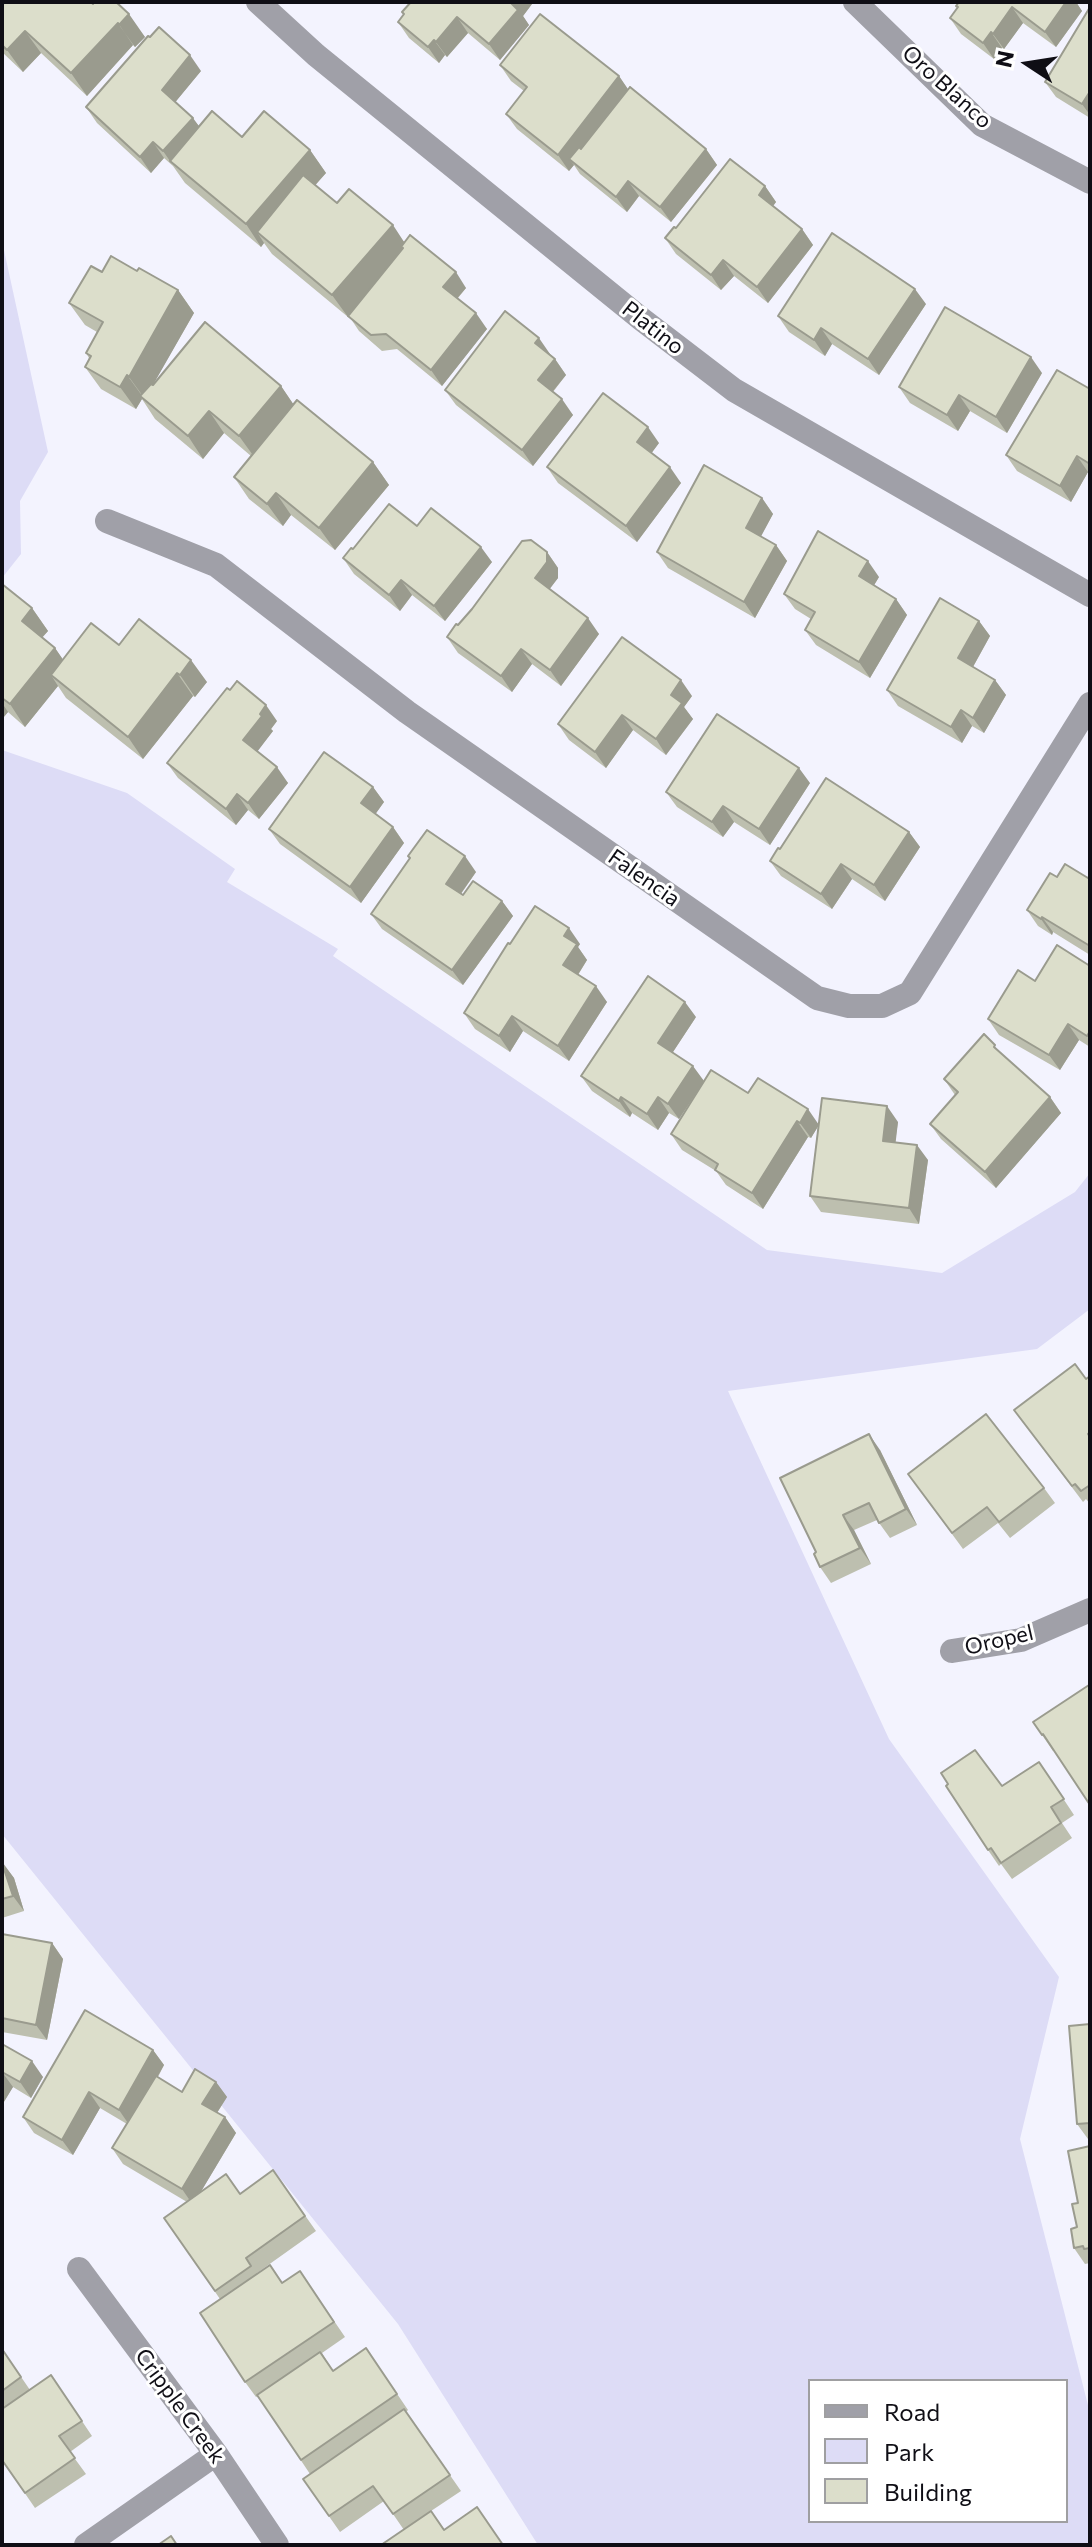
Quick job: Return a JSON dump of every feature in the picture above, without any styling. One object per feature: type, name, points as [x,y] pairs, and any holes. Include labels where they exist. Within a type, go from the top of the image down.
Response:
[{"type":"street","name":"Platino","points":[[258,2],[352,84],[640,318],[734,390],[1090,595]]},
{"type":"street","name":"Oro Blanco","points":[[855,2],[982,125],[1090,182]]},
{"type":"street","name":"Falencia","points":[[107,521],[216,565],[407,712],[817,998],[849,1006],[882,1006],[910,993],[1090,704]]},
{"type":"street","name":"Oropel","points":[[952,1651],[1021,1640],[1090,1610]]},
{"type":"street","name":"Cripple Creek","points":[[79,2269],[216,2454],[277,2545]]},
{"type":"street","points":[[86,2545],[216,2454]]},
{"type":"green space","points":[[2,241],[48,452],[20,501],[21,554],[2,578]]},
{"type":"green space","points":[[2,750],[127,793],[235,869],[227,882],[338,949],[333,956],[767,1250],[942,1273],[1075,1192],[1090,1173],[1090,1309],[1037,1349],[728,1391],[889,1739],[1059,1977],[1020,2139],[1090,2413],[1090,2545],[538,2545],[398,2324],[2,1834]]},
{"type":"building","points":[[5,2],[116,2],[129,14],[71,73],[25,31],[7,50],[2,45],[2,5]]},
{"type":"building","points":[[411,2],[510,2],[518,10],[489,44],[457,17],[428,47],[398,22]]},
{"type":"building","points":[[959,2],[1066,2],[1045,32],[1012,7],[983,43],[950,18]]},
{"type":"building","points":[[1090,7],[1090,94],[1082,104],[1045,82]]},
{"type":"building","points":[[540,14],[619,76],[558,155],[506,114],[527,87],[500,65]]},
{"type":"building","points":[[159,27],[190,55],[162,90],[193,118],[163,151],[153,142],[140,157],[86,107]]},
{"type":"building","points":[[630,87],[706,149],[660,207],[628,181],[616,197],[569,159],[579,147],[581,149]]},
{"type":"building","points":[[212,111],[242,137],[264,111],[310,150],[246,224],[170,161]]},
{"type":"building","points":[[730,159],[765,186],[759,195],[802,229],[757,287],[723,260],[711,275],[665,238]]},
{"type":"building","points":[[303,175],[337,203],[349,189],[393,225],[332,295],[257,232]]},
{"type":"building","points":[[832,233],[915,289],[868,359],[821,328],[814,340],[778,316]]},
{"type":"building","points":[[410,235],[456,272],[443,287],[476,313],[431,370],[386,334],[371,335],[348,316]]},
{"type":"building","points":[[111,256],[178,290],[129,377],[127,375],[120,387],[85,367],[91,356],[86,353],[103,322],[69,303],[91,266],[102,272]]},
{"type":"building","points":[[945,307],[1031,357],[996,417],[959,395],[947,415],[899,387]]},
{"type":"building","points":[[505,311],[539,338],[535,343],[555,359],[538,380],[562,399],[522,450],[445,390]]},
{"type":"building","points":[[205,322],[281,386],[239,436],[209,411],[188,436],[140,396],[153,385]]},
{"type":"building","points":[[1057,370],[1090,389],[1090,464],[1077,456],[1060,486],[1006,455]]},
{"type":"building","points":[[603,393],[648,427],[637,442],[670,467],[626,526],[547,467]]},
{"type":"building","points":[[297,400],[373,462],[319,528],[276,493],[267,504],[234,477]]},
{"type":"building","points":[[704,465],[762,498],[746,528],[776,545],[744,602],[657,552]]},
{"type":"building","points":[[389,504],[417,526],[431,508],[481,547],[434,606],[401,580],[389,595],[343,558]]},
{"type":"building","points":[[818,531],[868,561],[859,576],[896,599],[859,662],[805,630],[815,612],[784,594]]},
{"type":"building","points":[[531,540],[547,552],[547,562],[535,578],[588,618],[550,670],[521,649],[501,676],[447,637],[472,609],[522,541]]},
{"type":"building","points":[[2,584],[32,608],[22,621],[55,648],[10,704],[2,698]]},
{"type":"building","points":[[940,598],[979,621],[958,658],[995,680],[973,718],[961,710],[951,727],[887,690]]},
{"type":"building","points":[[139,619],[191,660],[180,675],[177,673],[128,737],[51,675],[91,623],[119,645]]},
{"type":"building","points":[[622,637],[681,680],[671,695],[682,703],[656,739],[622,715],[595,752],[558,724]]},
{"type":"building","points":[[237,681],[266,705],[260,714],[262,716],[243,740],[277,767],[248,803],[237,794],[226,809],[167,763],[227,688],[230,690]]},
{"type":"building","points":[[717,714],[799,768],[759,829],[723,806],[712,822],[666,792]]},
{"type":"building","points":[[324,752],[373,787],[361,803],[393,827],[350,887],[269,829]]},
{"type":"building","points":[[826,778],[909,832],[874,885],[841,864],[821,894],[770,861]]},
{"type":"building","points":[[427,830],[465,856],[446,884],[463,895],[473,881],[502,901],[452,970],[371,914]]},
{"type":"building","points":[[1065,864],[1088,878],[1090,876],[1090,946],[1027,910],[1050,873],[1057,877]]},
{"type":"building","points":[[535,906],[569,928],[564,936],[577,944],[563,965],[596,986],[558,1046],[512,1016],[499,1036],[464,1013]]},
{"type":"building","points":[[1057,945],[1090,966],[1090,1031],[1087,1036],[1068,1024],[1049,1055],[988,1019],[1018,970],[1035,981]]},
{"type":"building","points":[[648,976],[685,1002],[658,1043],[693,1066],[668,1104],[658,1097],[647,1114],[621,1097],[619,1101],[581,1076]]},
{"type":"building","points":[[984,1034],[994,1047],[1050,1097],[985,1172],[930,1124],[958,1092],[944,1079]]},
{"type":"building","points":[[711,1070],[748,1093],[758,1078],[808,1109],[800,1123],[797,1121],[752,1193],[715,1170],[718,1164],[671,1134]]},
{"type":"building","points":[[822,1098],[887,1106],[883,1141],[917,1145],[909,1208],[810,1196]]},
{"type":"building","points":[[1075,1364],[1086,1379],[1090,1376],[1090,1485],[1081,1491],[1075,1484],[1072,1486],[1014,1410]]},
{"type":"building","points":[[986,1414],[1044,1488],[999,1522],[987,1507],[952,1533],[908,1474]]},
{"type":"building","points":[[869,1434],[906,1509],[879,1523],[869,1503],[843,1515],[860,1548],[820,1567],[814,1554],[816,1552],[780,1478]]},
{"type":"building","points":[[1090,1687],[1090,1805],[1033,1722]]},
{"type":"building","points":[[975,1750],[1002,1786],[1039,1762],[1064,1799],[1051,1807],[1061,1823],[1001,1863],[991,1848],[988,1850],[946,1786],[948,1784],[941,1773]]},
{"type":"building","points":[[2,1863],[13,1896],[2,1899]]},
{"type":"building","points":[[2,1934],[52,1943],[36,2025],[2,2018]]},
{"type":"building","points":[[85,2010],[153,2050],[119,2110],[89,2092],[62,2140],[23,2117]]},
{"type":"building","points":[[1090,2024],[1090,2123],[1077,2124],[1069,2026]]},
{"type":"building","points":[[2,2044],[32,2061],[20,2082],[2,2072]]},
{"type":"building","points":[[195,2069],[216,2082],[202,2104],[225,2117],[182,2189],[112,2148],[156,2076],[182,2092]]},
{"type":"building","points":[[1090,2146],[1090,2248],[1074,2248],[1071,2229],[1077,2227],[1072,2204],[1078,2203],[1068,2151]]},
{"type":"building","points":[[273,2170],[305,2216],[246,2258],[251,2266],[215,2291],[164,2218],[226,2174],[240,2194]]},
{"type":"building","points":[[270,2265],[282,2283],[300,2271],[334,2322],[245,2382],[200,2313]]},
{"type":"building","points":[[366,2348],[397,2394],[301,2460],[257,2395],[320,2352],[333,2371]]},
{"type":"building","points":[[2,2349],[21,2377],[2,2391]]},
{"type":"building","points":[[51,2375],[82,2421],[59,2436],[75,2458],[25,2493],[2,2460],[2,2409]]},
{"type":"building","points":[[404,2409],[450,2475],[393,2514],[373,2486],[329,2516],[303,2479]]},
{"type":"building","points":[[477,2507],[503,2545],[381,2545],[431,2511],[444,2530]]},
{"type":"building","points":[[171,2536],[177,2545],[158,2545]]}]
